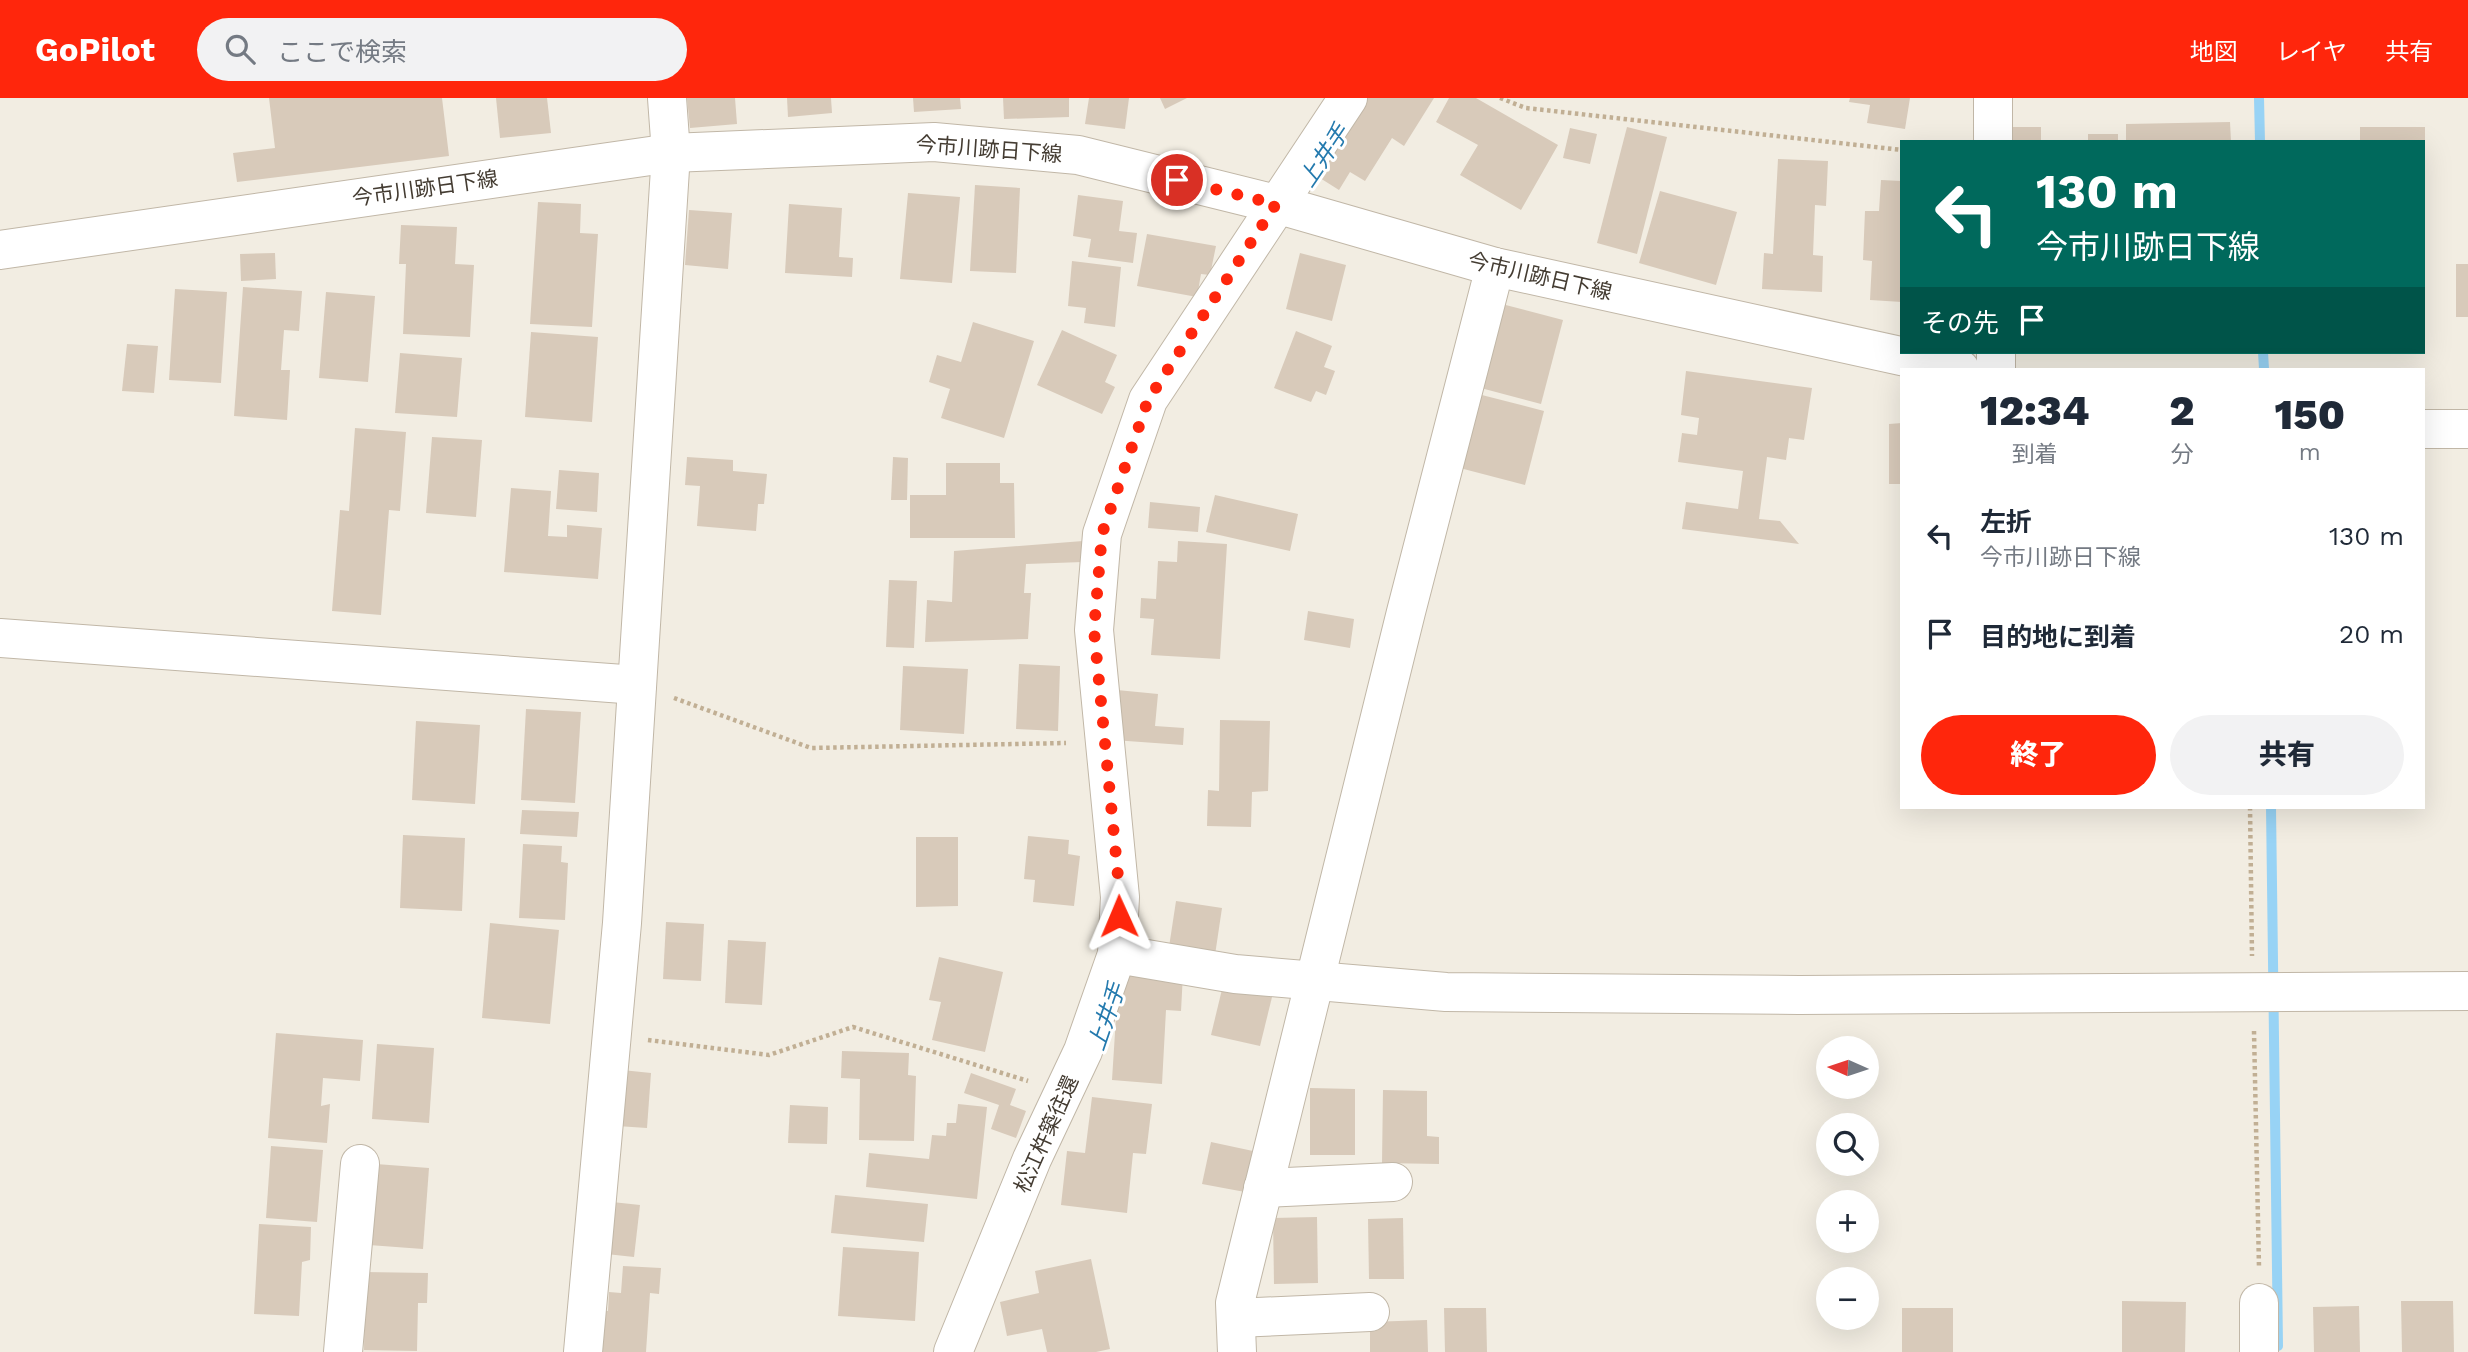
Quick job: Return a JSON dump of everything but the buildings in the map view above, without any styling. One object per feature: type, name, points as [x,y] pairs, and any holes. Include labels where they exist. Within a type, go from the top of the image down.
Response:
[{"type":"street","points":[[583,1352],[622,923],[671,153],[667,98]]},
{"type":"street","name":"松江杵築往還","points":[[953,1352],[1032,1159],[1083,1051],[1116,954],[1120,897],[1094,630],[1102,534],[1148,400],[1348,98]]},
{"type":"street","points":[[1993,98],[1993,140]]},
{"type":"street","name":"今市川跡日下線","points":[[0,250],[671,153],[934,142],[1078,155],[1276,204],[1495,267],[1955,368]]},
{"type":"street","points":[[1370,1312],[1236,1335],[1235,1303],[1313,981],[1495,267]]},
{"type":"street","points":[[2425,429],[2468,429]]},
{"type":"street","points":[[0,638],[637,685]]},
{"type":"street","points":[[1116,954],[1235,974],[1460,992],[1799,995],[2468,991]]},
{"type":"street","points":[[344,1352],[360,1164]]},
{"type":"street","points":[[1263,1188],[1393,1182]]},
{"type":"street","points":[[2259,1303],[2259,1352]]},
{"type":"path","points":[[1500,98],[1526,108],[1900,150]]},
{"type":"path","points":[[637,685],[811,748],[1104,743]]},
{"type":"path","points":[[2250,809],[2259,1303]]},
{"type":"path","points":[[612,1035],[769,1055],[853,1027],[1063,1092]]},
{"type":"waterway","points":[[2259,98],[2260,140]]},
{"type":"waterway","points":[[2263,354],[2264,368]]},
{"type":"waterway","points":[[2271,809],[2278,1346]]},
{"type":"route","points":[[1119,916],[1120,897],[1094,630],[1102,534],[1148,400],[1276,204],[1177,180]]},
{"type":"water label","name":"上井手","points":[[1324,156]]},
{"type":"water label","name":"上井手","points":[[1107,1017]]}]
